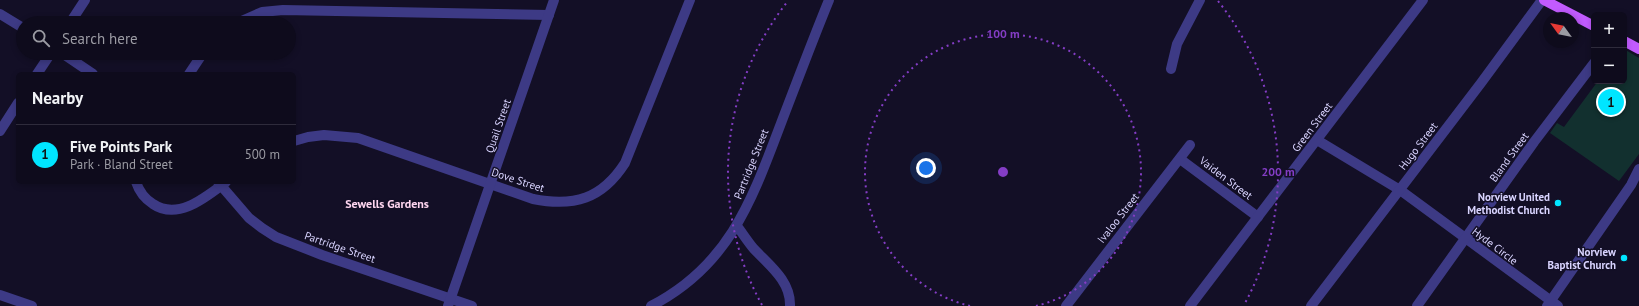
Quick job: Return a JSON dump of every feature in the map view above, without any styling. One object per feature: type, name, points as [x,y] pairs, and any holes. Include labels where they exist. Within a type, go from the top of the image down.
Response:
[{"type":"main road","points":[[1543,0],[1591,24]]},
{"type":"main road","points":[[1627,42],[1638,48]]},
{"type":"street","points":[[75,16],[85,0]]},
{"type":"street","name":"Quail Street","points":[[450,302],[554,0]]},
{"type":"street","name":"Dove Street","points":[[296,140],[324,135],[358,138],[533,199],[562,203],[584,198],[596,193],[608,184],[619,173],[625,163],[690,0]]},
{"type":"street","name":"Partridge Street","points":[[651,306],[680,289],[696,276],[723,247],[737,226],[757,185],[829,0]]},
{"type":"street","points":[[1171,69],[1177,44],[1200,0]]},
{"type":"street","name":"Green Street","points":[[1190,306],[1423,0]]},
{"type":"street","name":"Hugo Street","points":[[1311,306],[1543,0]]},
{"type":"street","points":[[253,16],[262,12],[283,10],[549,15]]},
{"type":"street","points":[[0,14],[16,24]]},
{"type":"street","points":[[38,72],[46,60]]},
{"type":"street","points":[[72,60],[90,72]]},
{"type":"street","points":[[190,72],[198,60]]},
{"type":"street","name":"Bland Street","points":[[1417,306],[1557,111],[1591,67]]},
{"type":"street","points":[[0,131],[16,106]]},
{"type":"street","name":"Hyde Circle","points":[[1317,140],[1400,190],[1552,304]]},
{"type":"street","name":"Ivaloo Street","points":[[1066,306],[1190,145]]},
{"type":"street","name":"Vaiden Street","points":[[1180,159],[1258,217]]},
{"type":"street","points":[[1552,304],[1635,183],[1639,168]]},
{"type":"street","points":[[137,184],[140,192],[148,201],[156,206],[169,209],[184,208],[193,205],[221,184]]},
{"type":"street","name":"Partridge Street","points":[[223,184],[249,218],[276,237],[450,302],[472,306]]},
{"type":"street","points":[[737,226],[785,284],[790,306]]},
{"type":"street","points":[[0,295],[32,306]]},
{"type":"green space","points":[[1627,51],[1639,58],[1639,154],[1619,181],[1550,133],[1557,123],[1564,127],[1596,84],[1627,84]]},
{"type":"place","name":"Five Points Park","points":[[1611,102]]},
{"type":"place","name":"Norview United Methodist Church","points":[[1558,203]]},
{"type":"place","name":"Norview Baptist Church","points":[[1624,258]]},
{"type":"district","name":"Sewells Gardens","points":[[387,204]]}]
